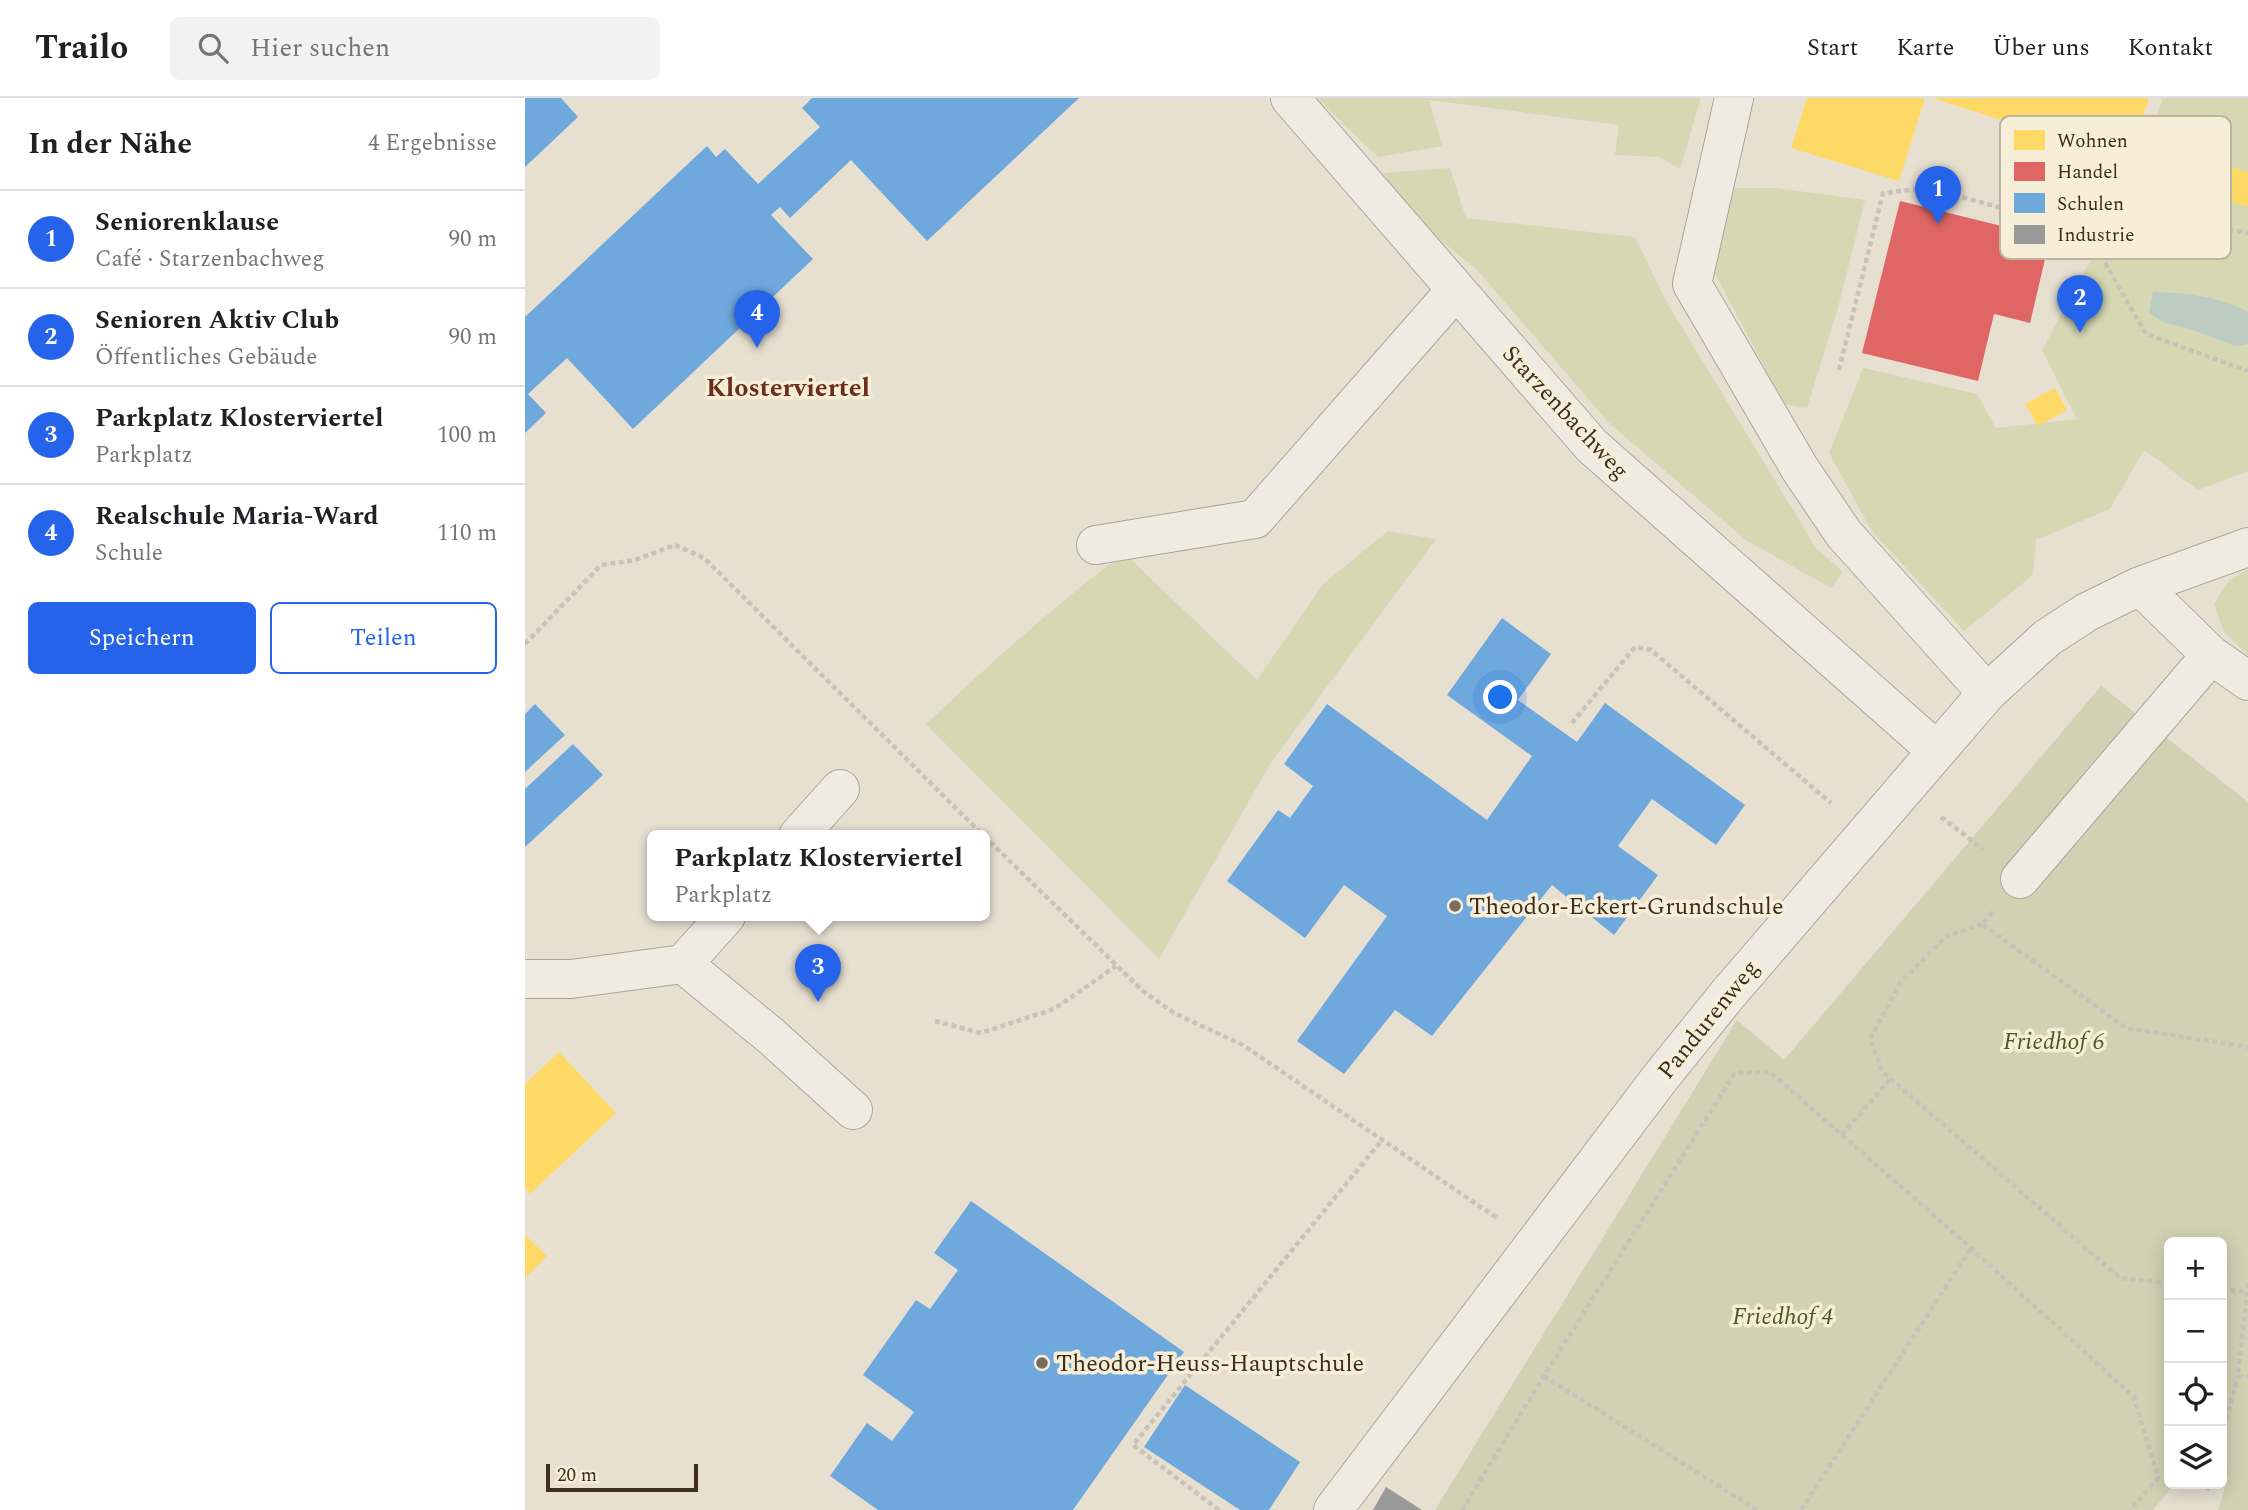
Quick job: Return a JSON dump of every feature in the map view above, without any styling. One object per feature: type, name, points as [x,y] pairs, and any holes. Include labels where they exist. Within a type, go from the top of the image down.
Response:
[{"type":"street","name":"Starzenbachweg","points":[[1290,98],[1592,446],[1937,751]]},
{"type":"street","points":[[1734,98],[1692,284],[1800,469],[1844,534],[1987,693]]},
{"type":"street","points":[[1096,545],[1255,519],[1455,291]]},
{"type":"street","name":"Pandurenweg","points":[[1333,1510],[1719,1004],[1987,693],[2047,638],[2087,612],[2140,586],[2248,547]]},
{"type":"street","points":[[2140,586],[2211,655],[2248,681]]},
{"type":"street","points":[[2020,879],[2211,655]]},
{"type":"street","points":[[803,830],[840,789]]},
{"type":"street","points":[[525,979],[571,979],[683,964],[722,921]]},
{"type":"street","points":[[683,964],[771,1036],[853,1110]]},
{"type":"path","points":[[1839,370],[1883,192],[1928,188],[2000,207]]},
{"type":"path","points":[[2103,259],[2146,334],[2248,371]]},
{"type":"path","points":[[525,643],[601,565],[635,560],[675,545],[704,558],[978,830]]},
{"type":"path","points":[[1572,723],[1635,647],[1651,650],[1866,833]]},
{"type":"path","points":[[1936,812],[1974,843]]},
{"type":"path","points":[[990,842],[1143,991],[1174,1013],[1243,1045],[1534,1244]]},
{"type":"path","points":[[2020,879],[1982,924],[1945,937],[1901,983],[1870,1040],[1883,1072],[1890,1079],[2120,1278],[2164,1282]]},
{"type":"path","points":[[1982,924],[2126,1028],[2248,1047]]},
{"type":"path","points":[[935,1021],[981,1033],[1054,1009],[1116,966]]},
{"type":"path","points":[[1462,1510],[1735,1073],[1770,1072],[1971,1248],[2134,1397],[2158,1478],[2130,1510]]},
{"type":"path","points":[[1842,1135],[1890,1079]]},
{"type":"path","points":[[1219,1510],[1133,1445],[1382,1140]]},
{"type":"path","points":[[1801,1510],[1971,1248]]},
{"type":"path","points":[[2225,1426],[2238,1376],[2248,1283]]},
{"type":"path","points":[[2227,1290],[2247,1292]]},
{"type":"path","points":[[1544,1376],[1757,1510]]},
{"type":"path","points":[[2238,1376],[2248,1377]]},
{"type":"green space","points":[[1317,98],[1701,98],[1680,169],[1660,157],[1615,155],[1619,125],[1429,100],[1442,146],[1378,157]]},
{"type":"green space","points":[[2163,98],[2248,98],[2248,471],[2198,490],[2144,450],[2110,509],[2036,540],[2033,575],[1964,631],[1871,530],[1829,453],[1863,368],[1977,394],[1996,428],[2077,419],[2042,350],[2091,259],[2231,259],[2231,116],[2157,116]]},
{"type":"green space","points":[[1450,168],[1466,218],[1635,237],[1666,301],[1816,548],[1843,572],[1831,588],[1746,540],[1609,423],[1477,270],[1416,220],[1383,173]]},
{"type":"green space","points":[[1734,188],[1776,188],[1865,200],[1838,308],[1807,408],[1784,404],[1713,270]]},
{"type":"green space","points":[[1388,531],[1436,539],[1270,764],[1159,959],[926,724],[1022,636],[1124,553],[1257,680],[1323,584]]},
{"type":"green space","points":[[2248,569],[2248,655],[2224,632],[2214,604],[2228,581]]},
{"type":"green space","points":[[2101,686],[2248,802],[2248,1510],[2218,1510],[2225,1489],[2227,1489],[2228,1478],[2227,1237],[2164,1237],[2164,1489],[2171,1489],[2153,1510],[1435,1510],[1737,1020],[1784,1060]]},
{"type":"shaded area","points":[[2153,292],[2202,296],[2248,312],[2248,344],[2236,346],[2162,322],[2149,312]]},
{"type":"building: Wohnen","points":[[1807,98],[1925,98],[1899,181],[1791,148]]},
{"type":"building: Wohnen","points":[[1932,98],[2149,98],[2143,116],[2000,116],[2000,119]]},
{"type":"building: Wohnen","points":[[2231,167],[2248,172],[2248,207],[2231,202]]},
{"type":"building: Wohnen","points":[[2055,388],[2067,410],[2038,426],[2025,404]]},
{"type":"building: Wohnen","points":[[559,1052],[616,1113],[530,1194],[525,1188],[525,1084]]},
{"type":"building: Wohnen","points":[[525,1235],[547,1256],[525,1278]]},
{"type":"building: Handel","points":[[1900,201],[2000,226],[2000,259],[2045,259],[2030,323],[1994,314],[1978,381],[1862,353]]},
{"type":"building: Schulen","points":[[525,98],[561,98],[578,117],[525,167]]},
{"type":"building: Schulen","points":[[812,98],[1079,98],[927,241],[851,160],[790,218],[780,207],[771,215],[813,259],[633,429],[567,358],[528,394],[546,413],[525,433],[525,317],[707,146],[716,157],[725,149],[758,184],[820,127],[802,108]]},
{"type":"building: Schulen","points":[[1502,618],[1551,654],[1518,700],[1577,742],[1605,703],[1745,805],[1716,845],[1652,799],[1618,846],[1658,875],[1614,935],[1552,885],[1432,1036],[1395,1010],[1344,1074],[1297,1041],[1387,916],[1344,885],[1305,938],[1227,881],[1278,810],[1290,818],[1313,786],[1284,764],[1327,704],[1487,820],[1532,756],[1447,695]]},
{"type":"building: Schulen","points":[[535,704],[565,735],[525,772],[525,714]]},
{"type":"building: Schulen","points":[[573,744],[603,775],[525,847],[525,789]]},
{"type":"building: Schulen","points":[[971,1201],[1184,1352],[1073,1510],[878,1510],[830,1476],[867,1423],[892,1441],[914,1412],[863,1375],[916,1300],[930,1309],[958,1270],[934,1253]]},
{"type":"building: Schulen","points":[[1185,1385],[1300,1462],[1269,1510],[1240,1510],[1144,1447]]},
{"type":"building: Industrie","points":[[1386,1487],[1422,1510],[1373,1510]]},
{"type":"place","name":"Seniorenklause","points":[[1938,224]]},
{"type":"place","name":"Senioren Aktiv Club","points":[[2080,333]]},
{"type":"place","name":"Realschule Maria-Ward","points":[[757,348]]},
{"type":"place","name":"Theodor-Eckert-Grundschule","points":[[1455,906]]},
{"type":"place","name":"Parkplatz Klosterviertel","points":[[818,1002]]},
{"type":"place","name":"Theodor-Heuss-Hauptschule","points":[[1042,1363]]},
{"type":"district","name":"Klosterviertel","points":[[788,387]]},
{"type":"park label","name":"Friedhof 6","points":[[2054,1041]]},
{"type":"park label","name":"Friedhof 4","points":[[1783,1316]]}]
